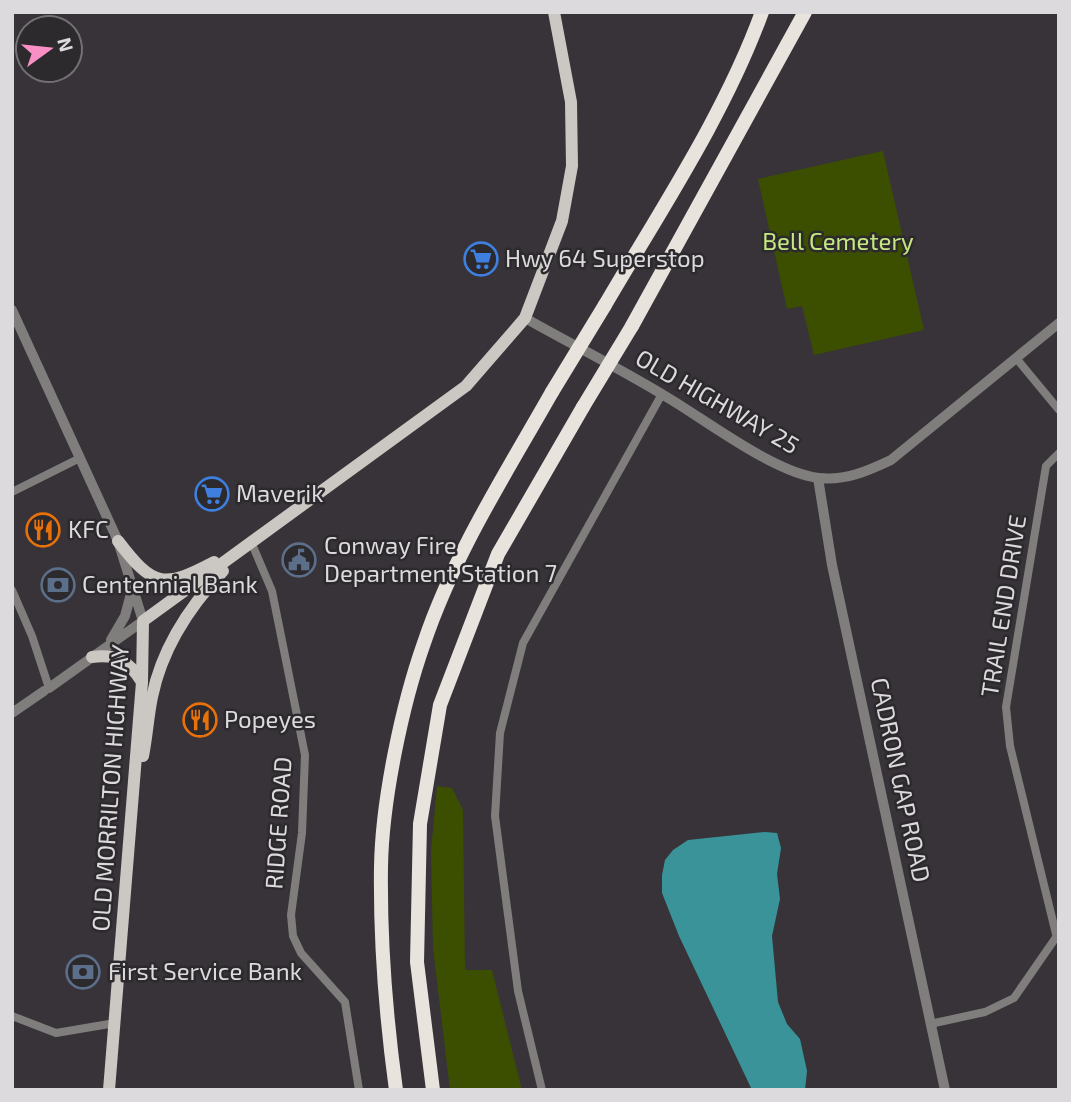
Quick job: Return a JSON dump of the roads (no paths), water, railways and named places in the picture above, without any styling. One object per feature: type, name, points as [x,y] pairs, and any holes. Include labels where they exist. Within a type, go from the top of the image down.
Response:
[{"type":"highway","points":[[396,1090],[384,970],[381,865],[392,778],[423,643],[447,584],[552,392],[716,110],[749,48],[762,12]]},
{"type":"highway","points":[[433,1090],[417,962],[420,824],[440,705],[498,554],[632,327],[805,12]]},
{"type":"main road","name":"OLD MORRILTON HIGHWAY","points":[[110,1090],[142,682],[143,621],[253,544],[466,386],[525,318],[562,221],[572,166],[571,102],[554,12]]},
{"type":"main road","points":[[118,541],[140,570],[165,582],[192,575],[253,544]]},
{"type":"main road","points":[[131,828],[151,698],[162,660],[185,618],[221,573],[253,544]]},
{"type":"main road","points":[[92,657],[110,655],[125,660],[142,682]]},
{"type":"street","points":[[12,310],[118,541],[143,621],[12,713]]},
{"type":"street","name":"OLD HIGHWAY 25","points":[[525,318],[662,394],[786,469],[818,478],[865,473],[891,460],[1059,323]]},
{"type":"street","points":[[1016,358],[1059,410]]},
{"type":"street","points":[[542,1090],[518,991],[495,816],[500,733],[523,643],[662,394]]},
{"type":"street","name":"TRAIL END DRIVE","points":[[1057,934],[1010,746],[1006,707],[1045,466],[1059,453]]},
{"type":"street","points":[[12,492],[80,458]]},
{"type":"street","name":"CADRON GAP ROAD","points":[[818,478],[832,565],[945,1090]]},
{"type":"street","name":"RIDGE ROAD","points":[[253,544],[272,591],[305,755],[302,833],[291,915],[293,936],[301,953],[345,1002],[359,1090]]},
{"type":"street","points":[[105,646],[125,616],[132,582]]},
{"type":"street","points":[[12,590],[32,636],[46,689]]},
{"type":"street","points":[[930,1024],[985,1012],[1014,998],[1057,934]]},
{"type":"street","points":[[12,1016],[56,1033],[115,1023]]},
{"type":"water","points":[[777,833],[781,848],[777,874],[780,899],[772,936],[778,1002],[787,1024],[800,1039],[807,1071],[805,1090],[752,1090],[679,936],[662,893],[665,860],[673,850],[688,840]]},
{"type":"place","name":"Hwy 64 Superstop","points":[[481,259]]},
{"type":"place","name":"Maverik","points":[[212,494]]},
{"type":"place","name":"KFC","points":[[43,530]]},
{"type":"place","name":"Conway Fire Department Station 7","points":[[299,560]]},
{"type":"place","name":"Centennial Bank","points":[[58,585]]},
{"type":"place","name":"Popeyes","points":[[200,720]]},
{"type":"place","name":"First Service Bank","points":[[83,972]]},
{"type":"park label","name":"Bell Cemetery","points":[[838,242]]}]
